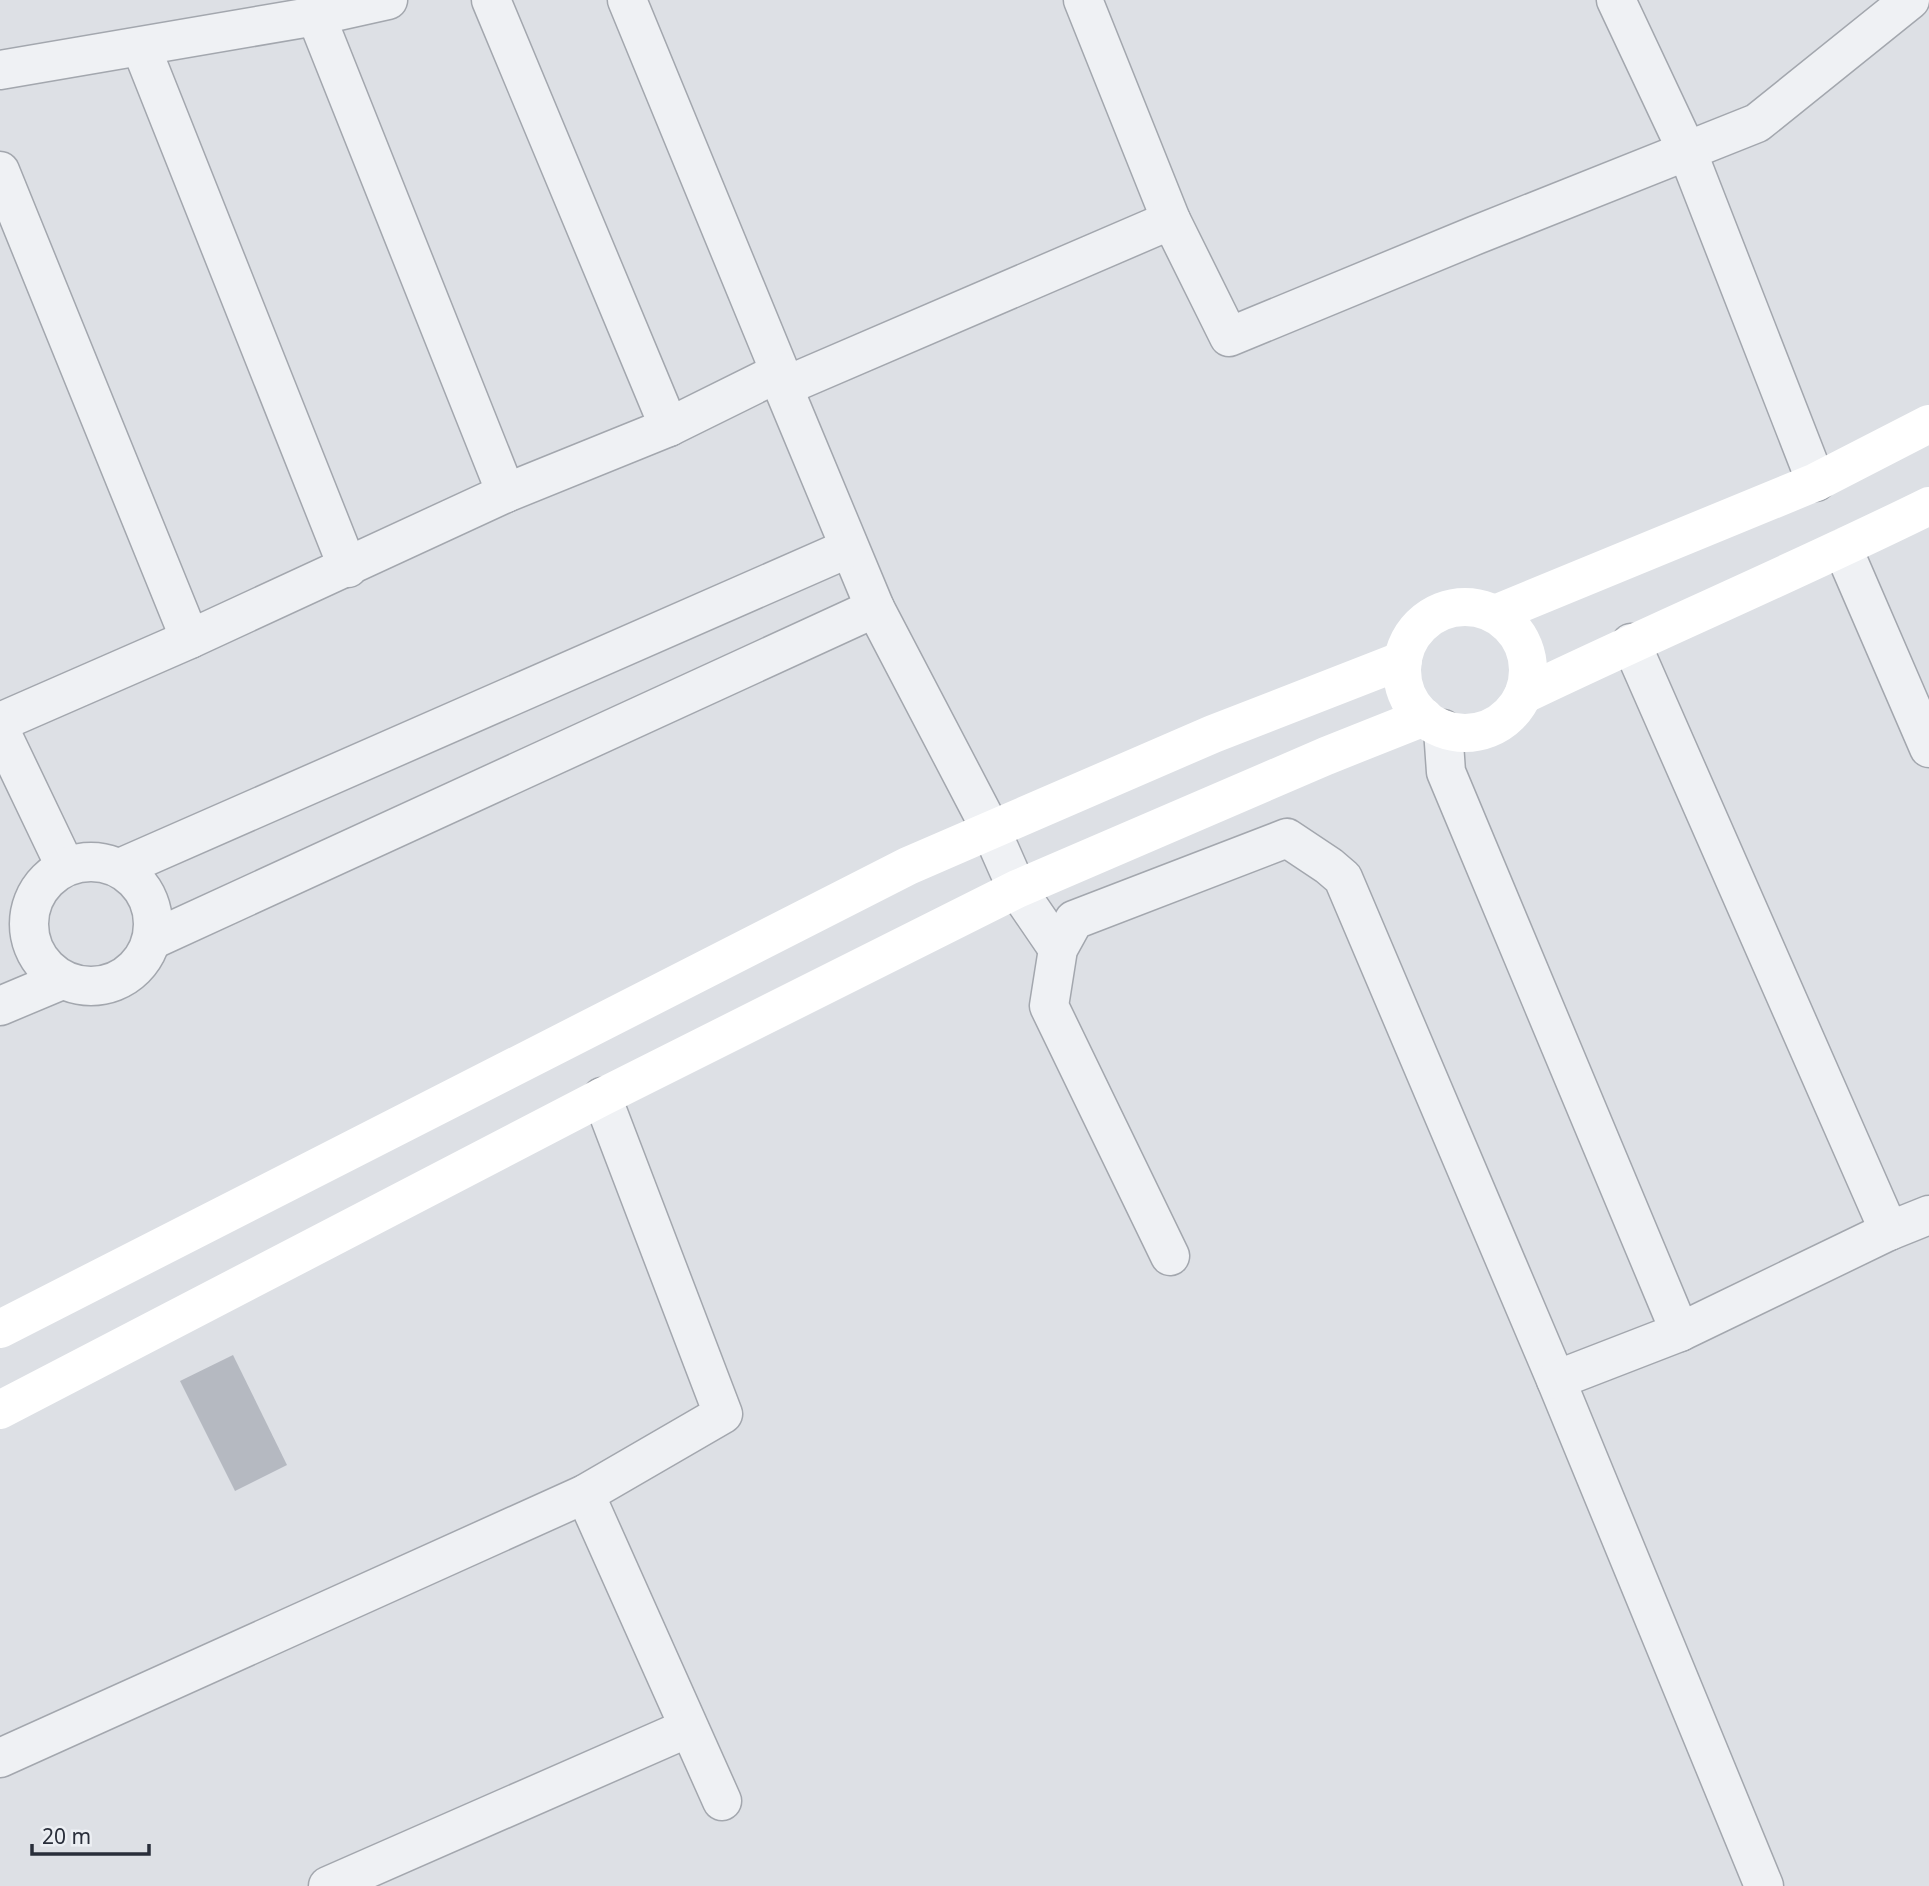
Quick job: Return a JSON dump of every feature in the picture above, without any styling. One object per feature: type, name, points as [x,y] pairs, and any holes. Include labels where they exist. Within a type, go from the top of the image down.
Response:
[{"type":"main road","points":[[1495,614],[1816,482],[1929,424]]},
{"type":"main road","points":[[1523,695],[1631,643],[1843,549],[1929,506]]},
{"type":"main road","points":[[1455,607],[1476,607],[1495,614],[1510,625],[1521,640],[1527,658],[1528,677],[1523,695],[1512,713],[1496,725],[1476,733],[1455,732],[1433,723],[1408,698],[1402,679],[1403,660],[1409,640],[1420,625],[1437,613],[1455,607]]},
{"type":"main road","points":[[0,1329],[908,866],[1213,734],[1403,660]]},
{"type":"main road","points":[[0,1410],[601,1097],[1017,889],[1326,756],[1433,723]]},
{"type":"street","points":[[0,70],[316,16],[388,0]]},
{"type":"street","points":[[491,0],[670,427]]},
{"type":"street","points":[[627,0],[875,608],[991,830],[1017,889],[1058,949]]},
{"type":"street","points":[[1083,0],[1171,220],[1229,337],[1757,123],[1869,14],[1910,0]]},
{"type":"street","points":[[1616,0],[1687,151],[1816,482]]},
{"type":"street","points":[[316,16],[506,493]]},
{"type":"street","points":[[141,47],[348,568]]},
{"type":"street","points":[[0,171],[190,639]]},
{"type":"street","points":[[65,866],[2,737],[190,639],[506,493],[1171,220]]},
{"type":"street","points":[[120,868],[849,548]]},
{"type":"street","points":[[1843,549],[1929,748]]},
{"type":"street","points":[[152,940],[875,608]]},
{"type":"street","points":[[1631,643],[1889,1231]]},
{"type":"street","points":[[1433,723],[1446,772],[1680,1332]]},
{"type":"street","points":[[1170,1256],[1049,1006],[1058,949],[1074,920],[1287,838],[1343,878],[1556,1380],[1765,1886]]},
{"type":"street","points":[[92,861],[120,868],[141,886],[153,912],[152,940],[139,965],[117,981],[89,987],[62,980],[42,964],[31,942],[14,923],[40,887],[65,866],[92,861]]},
{"type":"street","points":[[0,1006],[62,980]]},
{"type":"street","points":[[0,1758],[585,1494],[723,1414],[601,1097]]},
{"type":"street","points":[[1556,1380],[1680,1332],[1889,1231],[1929,1215]]},
{"type":"street","points":[[585,1494],[722,1801]]},
{"type":"street","points":[[328,1886],[688,1728]]},
{"type":"building","points":[[233,1355],[287,1465],[235,1491],[180,1381]]}]
